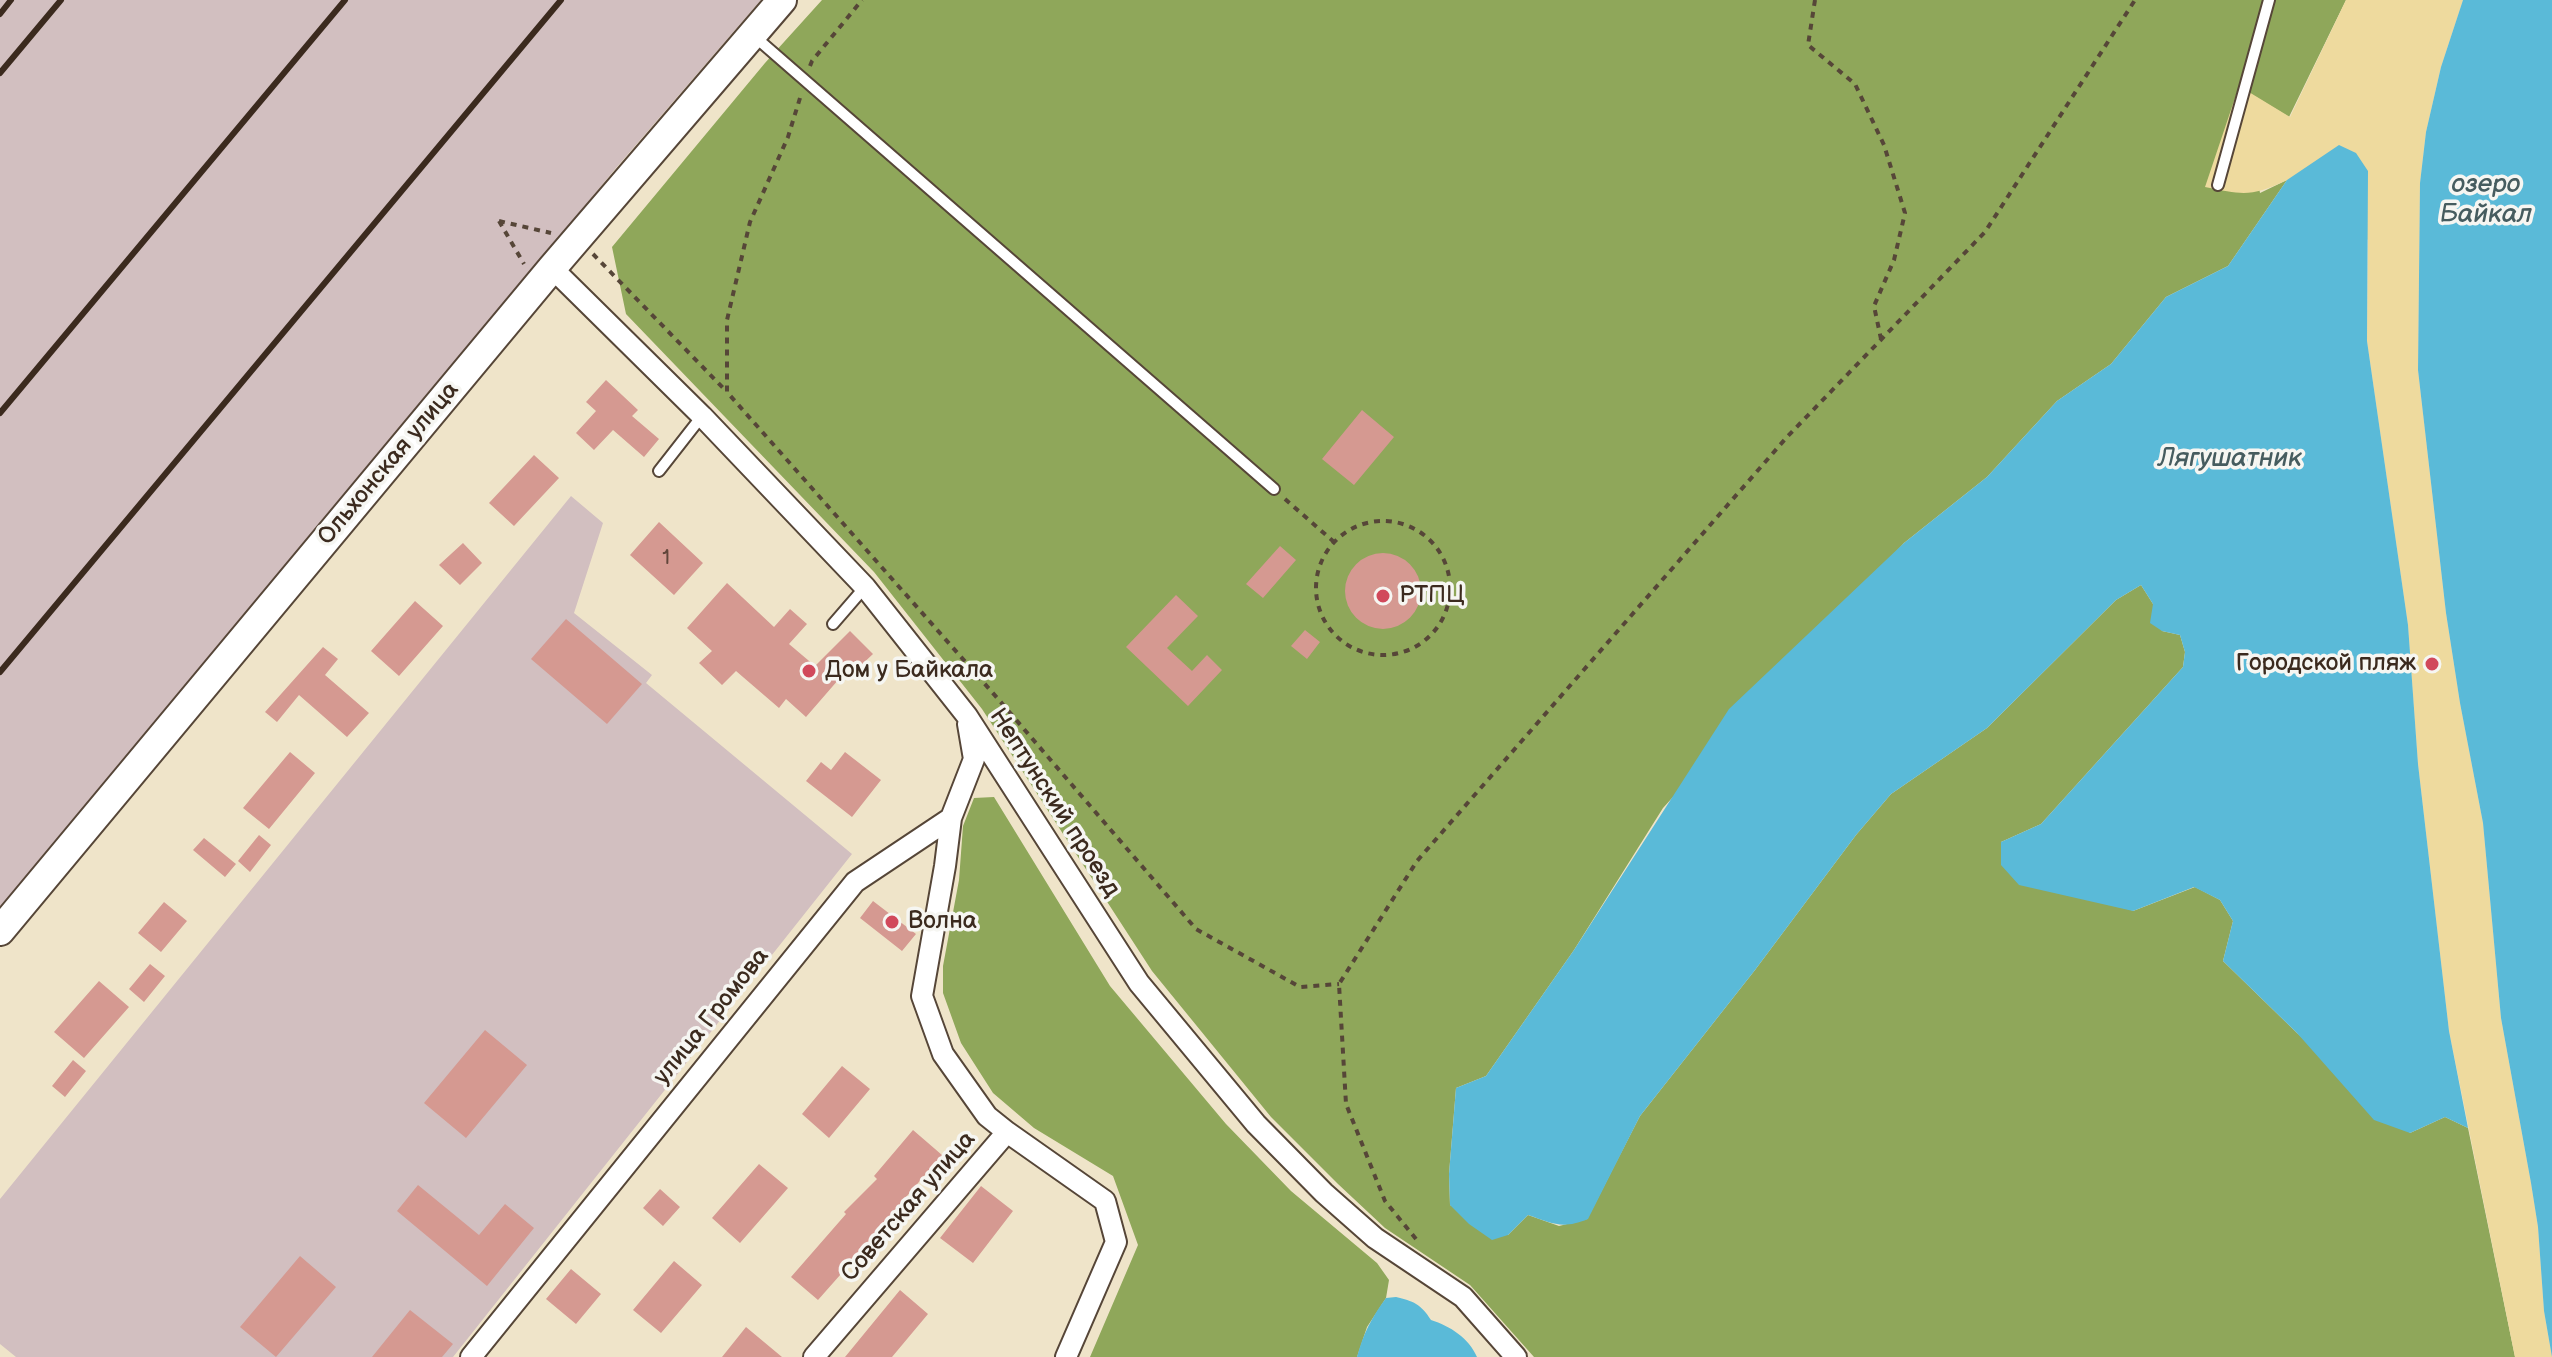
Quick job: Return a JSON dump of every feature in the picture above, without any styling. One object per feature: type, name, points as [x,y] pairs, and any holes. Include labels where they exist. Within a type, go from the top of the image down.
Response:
[{"type":"street","name":"Ольхонская улица","points":[[0,931],[545,277],[782,0]]},
{"type":"street","name":"Нептунский проезд","points":[[545,277],[702,416],[865,587],[967,716],[1139,983],[1256,1124],[1324,1193],[1375,1238],[1463,1297],[1516,1357]]},
{"type":"street","points":[[951,818],[974,759],[967,716]]},
{"type":"street","name":"Советская улица","points":[[814,1357],[1007,1132],[987,1116],[943,1054],[922,996],[951,818]]},
{"type":"street","name":"улица Громова","points":[[471,1357],[855,882],[951,818]]},
{"type":"street","points":[[1007,1132],[1105,1201],[1116,1242],[1066,1357]]},
{"type":"lane","points":[[2218,185],[2269,0]]},
{"type":"lane","points":[[753,35],[1274,489]]},
{"type":"lane","points":[[659,471],[702,416]]},
{"type":"lane","points":[[833,624],[865,587]]},
{"type":"path","points":[[727,392],[727,320],[750,222],[788,137],[812,61],[862,0]]},
{"type":"path","points":[[1815,0],[1808,45],[1855,84],[1884,145],[1905,213],[1894,260],[1874,306],[1882,340]]},
{"type":"path","points":[[1424,1249],[1385,1201],[1346,1104],[1339,984],[1417,861],[1787,437],[1985,232],[2135,0]]},
{"type":"path","points":[[545,277],[499,221],[577,239],[727,392],[1196,929],[1300,987],[1339,984]]},
{"type":"path","points":[[1274,489],[1334,542]]},
{"type":"path","points":[[1393,521],[1413,528],[1430,540],[1443,557],[1450,578],[1450,599],[1443,619],[1431,637],[1411,650],[1389,656],[1366,654],[1345,644],[1328,628],[1318,607],[1315,584],[1321,561],[1334,542],[1351,529],[1371,522],[1393,521]]},
{"type":"shaded area","points":[[0,0],[761,0],[616,168],[313,536],[0,907]]},
{"type":"shaded area","points":[[571,496],[603,523],[574,613],[652,675],[646,683],[852,854],[453,1357],[16,1357],[0,1344],[0,1199]]},
{"type":"green space","points":[[822,0],[2346,0],[2289,117],[2239,87],[2260,193],[2287,180],[2228,266],[2166,297],[2111,364],[2057,401],[1987,477],[1904,543],[1663,808],[1574,950],[1486,1076],[1456,1088],[1449,1174],[1450,1205],[1508,1235],[1528,1215],[1559,1226],[1587,1219],[1640,1116],[1891,794],[1987,728],[2116,600],[2141,585],[2153,604],[2162,631],[2180,635],[2185,652],[2183,667],[2041,824],[2001,842],[2133,911],[2195,887],[2220,900],[2233,921],[2223,961],[2297,1033],[2410,1133],[2445,1117],[2468,1128],[2515,1357],[1534,1357],[1470,1285],[1385,1228],[1271,1117],[1152,971],[982,709],[874,572],[626,314],[612,247],[765,63]]},
{"type":"green space","points":[[994,797],[1110,986],[1226,1124],[1291,1191],[1377,1263],[1389,1280],[1386,1298],[1367,1327],[1357,1357],[1090,1357],[1138,1245],[1113,1176],[1034,1128],[993,1093],[961,1043],[943,993],[943,966],[959,880],[963,826],[974,798]]},
{"type":"sand","name":"Городской пляж","points":[[2346,0],[2463,0],[2441,67],[2426,132],[2420,183],[2418,370],[2446,613],[2483,823],[2501,1018],[2538,1227],[2544,1311],[2552,1357],[2515,1357],[2449,1031],[2418,764],[2408,625],[2367,341],[2368,240],[2287,180],[2247,193],[2205,187],[2239,86],[2290,117]]},
{"type":"water","name":"озеро Байкал","points":[[2463,0],[2552,0],[2552,1357],[2544,1311],[2538,1227],[2501,1018],[2483,823],[2446,613],[2418,370],[2420,183],[2426,132],[2441,67]]},
{"type":"water","name":"Лягушатник","points":[[2339,145],[2356,153],[2368,171],[2367,341],[2408,625],[2418,764],[2449,1031],[2468,1128],[2445,1117],[2410,1133],[2374,1120],[2297,1033],[2223,961],[2233,921],[2220,900],[2194,887],[2133,911],[2019,885],[2001,865],[2001,842],[2041,824],[2183,667],[2185,652],[2180,635],[2162,631],[2150,623],[2153,604],[2141,585],[2116,600],[1987,728],[1891,794],[1640,1116],[1588,1219],[1564,1225],[1528,1215],[1508,1235],[1492,1240],[1469,1224],[1450,1205],[1449,1174],[1456,1088],[1486,1076],[1574,950],[1729,709],[1904,543],[1987,477],[2057,401],[2111,364],[2166,297],[2228,266],[2287,180]]},
{"type":"water","points":[[1396,1297],[1416,1304],[1431,1320],[1458,1334],[1477,1357],[1357,1357],[1376,1312],[1386,1298]]},
{"type":"building","points":[[606,380],[638,410],[632,416],[659,439],[644,457],[613,430],[594,450],[576,433],[596,411],[586,402]]},
{"type":"building","points":[[1362,410],[1394,437],[1354,485],[1322,459]]},
{"type":"building","points":[[534,455],[559,478],[514,526],[489,503]]},
{"type":"building","points":[[659,522],[703,563],[674,595],[630,555]]},
{"type":"building","points":[[463,543],[482,563],[460,585],[439,565]]},
{"type":"building","points":[[1280,546],[1296,560],[1263,598],[1246,584]]},
{"type":"building","name":"РТПЦ","points":[[1383,553],[1397,556],[1410,564],[1418,577],[1421,591],[1418,605],[1410,618],[1397,626],[1383,629],[1369,626],[1356,618],[1348,605],[1345,591],[1348,577],[1356,564],[1369,556]]},
{"type":"building","points":[[727,583],[774,627],[790,609],[807,624],[789,644],[815,666],[850,631],[873,654],[857,669],[852,664],[806,717],[786,699],[779,708],[736,671],[722,685],[699,663],[712,651],[687,628]]},
{"type":"building","points":[[1176,595],[1198,616],[1167,648],[1192,671],[1207,655],[1222,670],[1188,706],[1126,647]]},
{"type":"building","points":[[415,601],[443,626],[399,676],[371,651]]},
{"type":"building","points":[[566,619],[642,684],[607,724],[531,659]]},
{"type":"building","points":[[1305,630],[1320,642],[1307,659],[1291,646]]},
{"type":"building","points":[[323,647],[338,659],[325,675],[369,713],[347,737],[299,695],[277,722],[265,712]]},
{"type":"building","points":[[290,752],[315,773],[269,829],[243,808]]},
{"type":"building","points":[[845,752],[881,780],[852,817],[806,781],[821,762],[831,770]]},
{"type":"building","points":[[259,835],[271,845],[250,872],[238,861]]},
{"type":"building","points":[[204,838],[236,864],[225,877],[193,850]]},
{"type":"building","points":[[873,901],[916,934],[902,951],[860,918]]},
{"type":"building","points":[[164,902],[187,921],[161,952],[138,933]]},
{"type":"building","points":[[150,964],[165,976],[144,1002],[129,989]]},
{"type":"building","points":[[99,981],[129,1007],[84,1058],[54,1032]]},
{"type":"building","points":[[485,1030],[527,1065],[466,1138],[424,1103]]},
{"type":"building","points":[[73,1060],[86,1071],[65,1097],[52,1086]]},
{"type":"building","points":[[842,1066],[870,1089],[829,1138],[802,1114]]},
{"type":"building","points":[[913,1130],[942,1155],[889,1217],[895,1223],[874,1243],[871,1240],[818,1300],[791,1277],[846,1214],[844,1212],[877,1179],[874,1176]]},
{"type":"building","points":[[759,1164],[788,1188],[740,1243],[712,1218]]},
{"type":"building","points":[[418,1185],[479,1235],[505,1204],[534,1228],[487,1286],[397,1211]]},
{"type":"building","points":[[981,1186],[1013,1211],[973,1263],[940,1238]]},
{"type":"building","points":[[660,1189],[680,1207],[663,1226],[643,1208]]},
{"type":"building","points":[[300,1256],[336,1287],[276,1357],[240,1327]]},
{"type":"building","points":[[674,1261],[702,1285],[661,1333],[633,1310]]},
{"type":"building","points":[[571,1269],[601,1294],[576,1324],[546,1299]]},
{"type":"building","points":[[900,1290],[928,1314],[892,1357],[845,1357]]},
{"type":"building","points":[[410,1310],[453,1344],[442,1357],[372,1357]]},
{"type":"building","points":[[746,1327],[782,1357],[722,1357]]},
{"type":"railway","points":[[0,14],[11,0]]},
{"type":"railway","points":[[0,73],[61,0]]},
{"type":"railway","points":[[0,413],[345,0]]},
{"type":"railway","points":[[0,672],[561,0]]},
{"type":"place","name":"РТПЦ","points":[[1383,596]]},
{"type":"place","name":"Городской пляж","points":[[2432,664]]},
{"type":"place","name":"Дом у Байкала","points":[[809,671]]},
{"type":"place","name":"Волна","points":[[892,922]]}]
